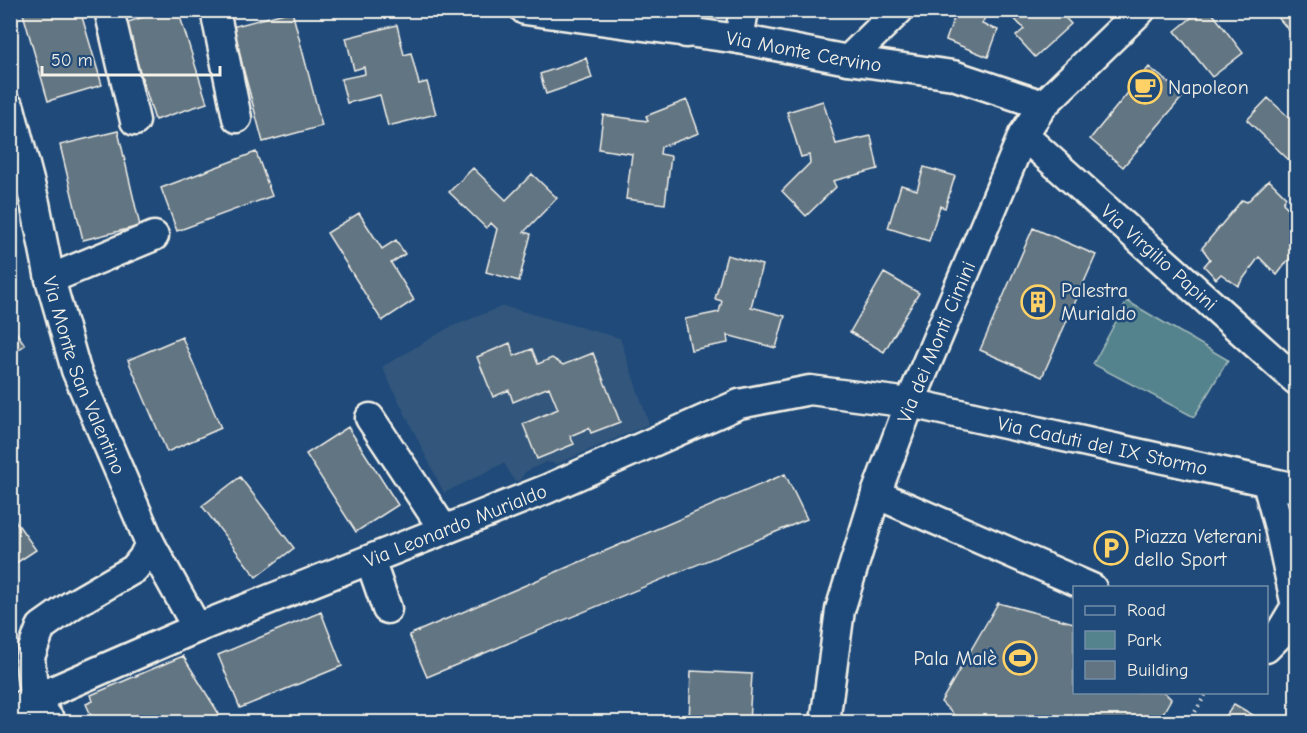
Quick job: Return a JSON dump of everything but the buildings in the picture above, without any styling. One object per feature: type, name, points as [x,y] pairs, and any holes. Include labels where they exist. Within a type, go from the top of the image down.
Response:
[{"type":"street","points":[[109,10],[135,121]]},
{"type":"street","points":[[215,10],[237,118]]},
{"type":"street","name":"Via Monte Cervino","points":[[525,10],[688,22],[739,39],[848,60],[953,75],[1043,105]]},
{"type":"street","points":[[739,39],[744,10]]},
{"type":"street","points":[[848,60],[899,10]]},
{"type":"street","name":"Via dei Monti Cimini","points":[[825,723],[840,610],[876,494],[910,403],[1023,135],[1043,105],[1141,10]]},
{"type":"street","name":"Via Monte San Valentino","points":[[10,108],[23,206],[50,279],[76,370],[150,543],[197,628]]},
{"type":"street","name":"Via Virgilio Papini","points":[[1023,135],[1296,380]]},
{"type":"street","points":[[50,279],[154,236]]},
{"type":"street","name":"Via Leonardo Murialdo","points":[[22,706],[197,628],[547,489],[739,404],[810,390],[910,403]]},
{"type":"street","name":"Via Caduti del IX Stormo","points":[[910,403],[1296,488]]},
{"type":"street","points":[[370,418],[444,530]]},
{"type":"street","points":[[1267,483],[1280,527],[1296,606],[1278,636],[1268,646]]},
{"type":"street","points":[[876,494],[1087,586]]},
{"type":"street","points":[[51,723],[22,706],[30,657],[41,627],[134,569],[143,558],[150,543]]},
{"type":"street","points":[[370,560],[387,609]]},
{"type":"street","points":[[134,569],[156,569],[166,572]]},
{"type":"path","points":[[1189,723],[1206,694]]},
{"type":"shaded area","points":[[503,306],[620,338],[649,424],[557,464],[546,462],[525,472],[520,480],[515,482],[504,463],[444,493],[382,367],[448,328]]},
{"type":"green space","points":[[1127,301],[1228,360],[1194,417],[1093,364]]},
{"type":"place","name":"Napoleon","points":[[1145,87]]},
{"type":"place","name":"Palestra Murialdo","points":[[1038,302]]},
{"type":"place","name":"Piazza Veterani dello Sport","points":[[1111,548]]},
{"type":"place","name":"Pala Malè","points":[[1020,658]]}]
